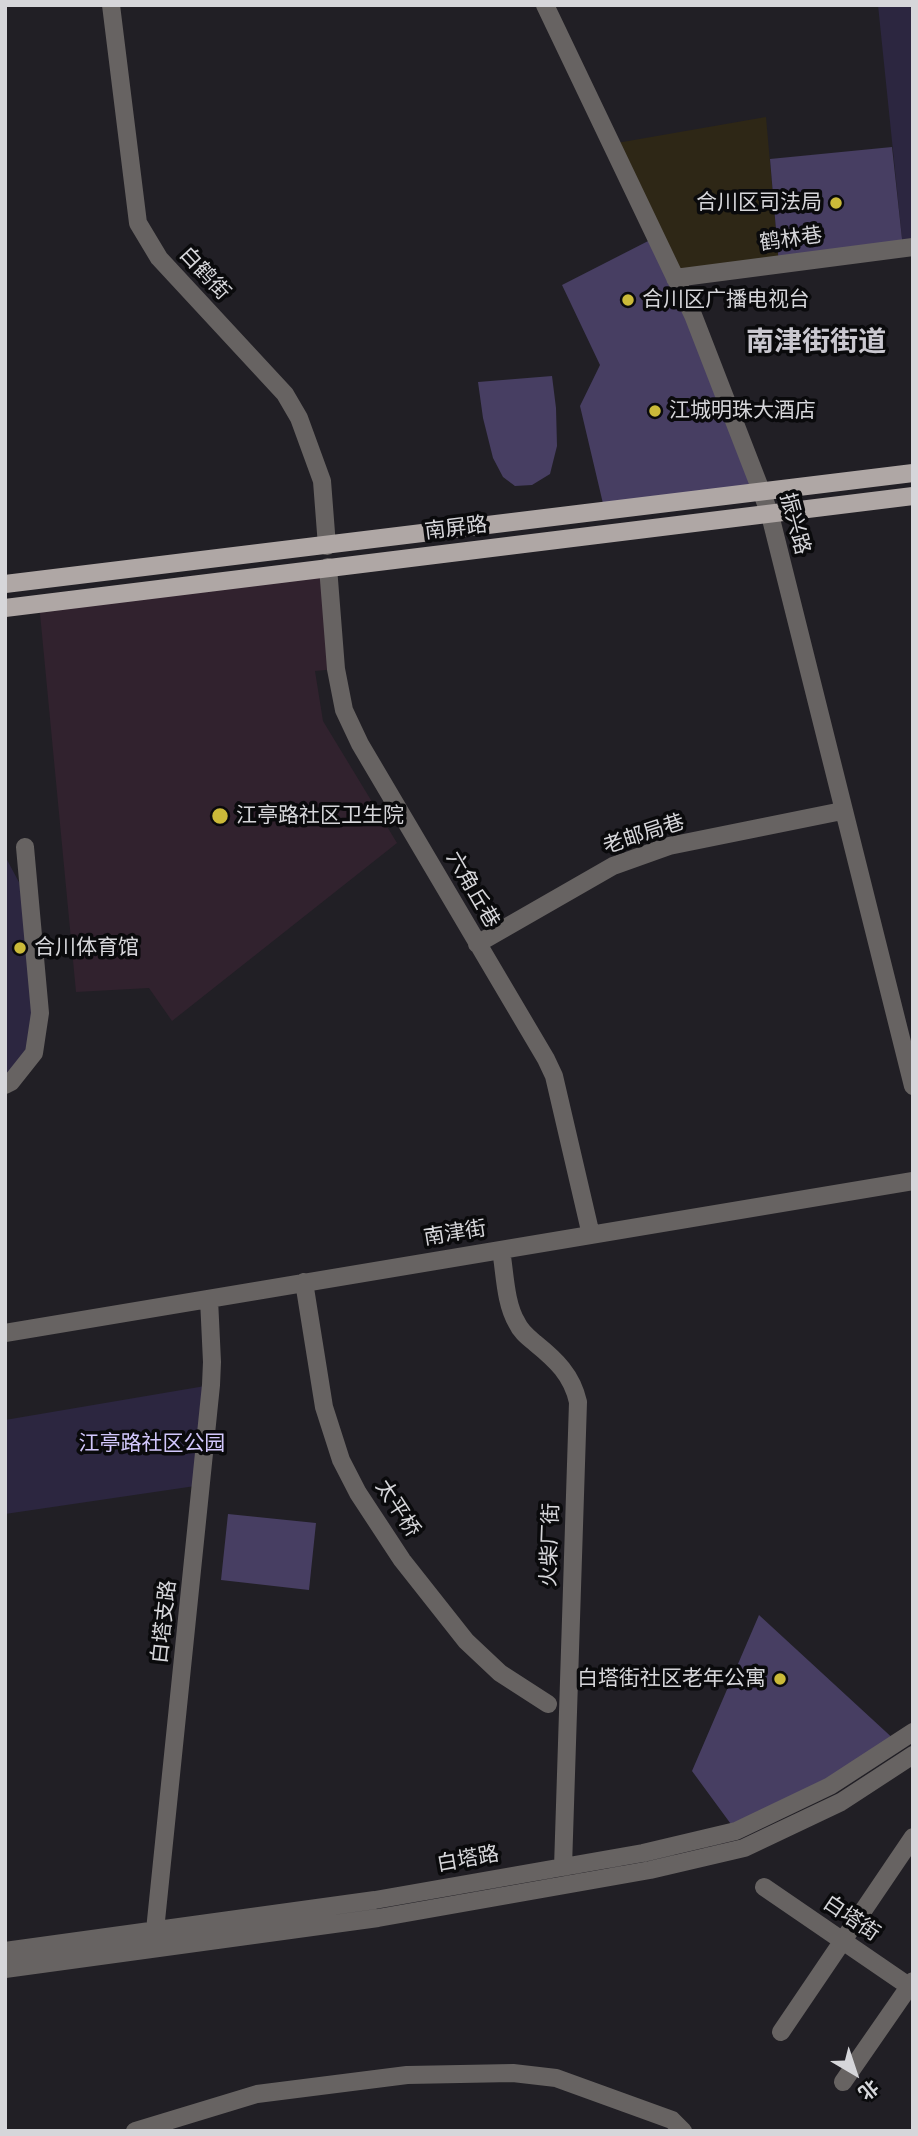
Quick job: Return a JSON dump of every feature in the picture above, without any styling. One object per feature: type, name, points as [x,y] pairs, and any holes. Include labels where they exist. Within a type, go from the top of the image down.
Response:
[{"type":"main road","name":"南屏路","points":[[5,584],[913,474]]},
{"type":"main road","name":"南屏路","points":[[5,608],[913,496]]},
{"type":"street","name":"白鹤街","points":[[111,5],[138,223],[159,258],[285,394],[299,418],[321,481],[327,546]]},
{"type":"street","name":"振兴路","points":[[545,5],[693,316],[770,515],[913,1086]]},
{"type":"street","name":"鹤林巷","points":[[675,278],[913,247]]},
{"type":"street","name":"六角丘巷","points":[[328,567],[336,669],[344,710],[360,744],[554,1076],[591,1235]]},
{"type":"street","name":"老邮局巷","points":[[477,944],[613,866],[669,846],[842,811]]},
{"type":"street","points":[[5,1085],[11,1082],[33,1053],[40,1013],[25,847]]},
{"type":"street","name":"南津街","points":[[5,1333],[913,1181]]},
{"type":"street","name":"火柴厂街","points":[[501,1250],[511,1310],[516,1322],[523,1332],[562,1366],[579,1402],[563,1867]]},
{"type":"street","name":"太平桥","points":[[304,1283],[324,1407],[341,1460],[358,1493],[402,1560],[466,1641],[500,1673],[548,1704]]},
{"type":"street","name":"白塔支路","points":[[154,1949],[210,1398],[212,1362],[209,1299]]},
{"type":"street","name":"白塔路","points":[[5,1951],[375,1900],[643,1853],[736,1831],[831,1786],[913,1732]]},
{"type":"street","name":"白塔路","points":[[5,1969],[391,1916],[650,1870],[744,1848],[841,1802],[912,1756]]},
{"type":"street","points":[[781,2032],[913,1837]]},
{"type":"street","name":"白塔街","points":[[764,1887],[911,1985]]},
{"type":"street","points":[[843,2082],[911,1985]]},
{"type":"street","points":[[135,2131],[257,2094],[407,2075],[513,2073],[556,2078],[672,2120],[682,2131]]},
{"type":"shaded area","points":[[766,117],[779,265],[675,278],[611,144]]},
{"type":"shaded area","name":"江亭路社区卫生院","points":[[328,567],[336,669],[315,671],[323,721],[397,843],[172,1021],[149,988],[76,992],[39,603]]},
{"type":"green space","points":[[878,5],[913,5],[913,247],[903,248]]},
{"type":"green space","name":"合川体育馆","points":[[5,856],[29,901],[34,1053],[5,1085]]},
{"type":"green space","name":"江亭路社区公园","points":[[211,1385],[202,1485],[5,1514],[5,1420]]},
{"type":"building","name":"合川区司法局","points":[[892,147],[903,248],[779,265],[770,159]]},
{"type":"building","name":"江城明珠大酒店","points":[[656,237],[762,493],[605,512],[580,406],[600,365],[562,285]]},
{"type":"building","points":[[552,376],[557,446],[550,474],[532,485],[515,486],[503,477],[493,458],[478,382]]},
{"type":"building","points":[[228,1514],[316,1523],[309,1590],[221,1580]]},
{"type":"building","name":"白塔街社区老年公寓","points":[[759,1615],[898,1743],[736,1831],[692,1771]]},
{"type":"place","name":"合川区司法局","points":[[836,203]]},
{"type":"place","name":"合川区广播电视台","points":[[628,300]]},
{"type":"place","name":"江城明珠大酒店","points":[[655,411]]},
{"type":"place","name":"江亭路社区卫生院","points":[[220,816]]},
{"type":"place","name":"合川体育馆","points":[[20,948]]},
{"type":"place","name":"白塔街社区老年公寓","points":[[780,1679]]},
{"type":"district","name":"南津街街道","points":[[816,344]]}]
